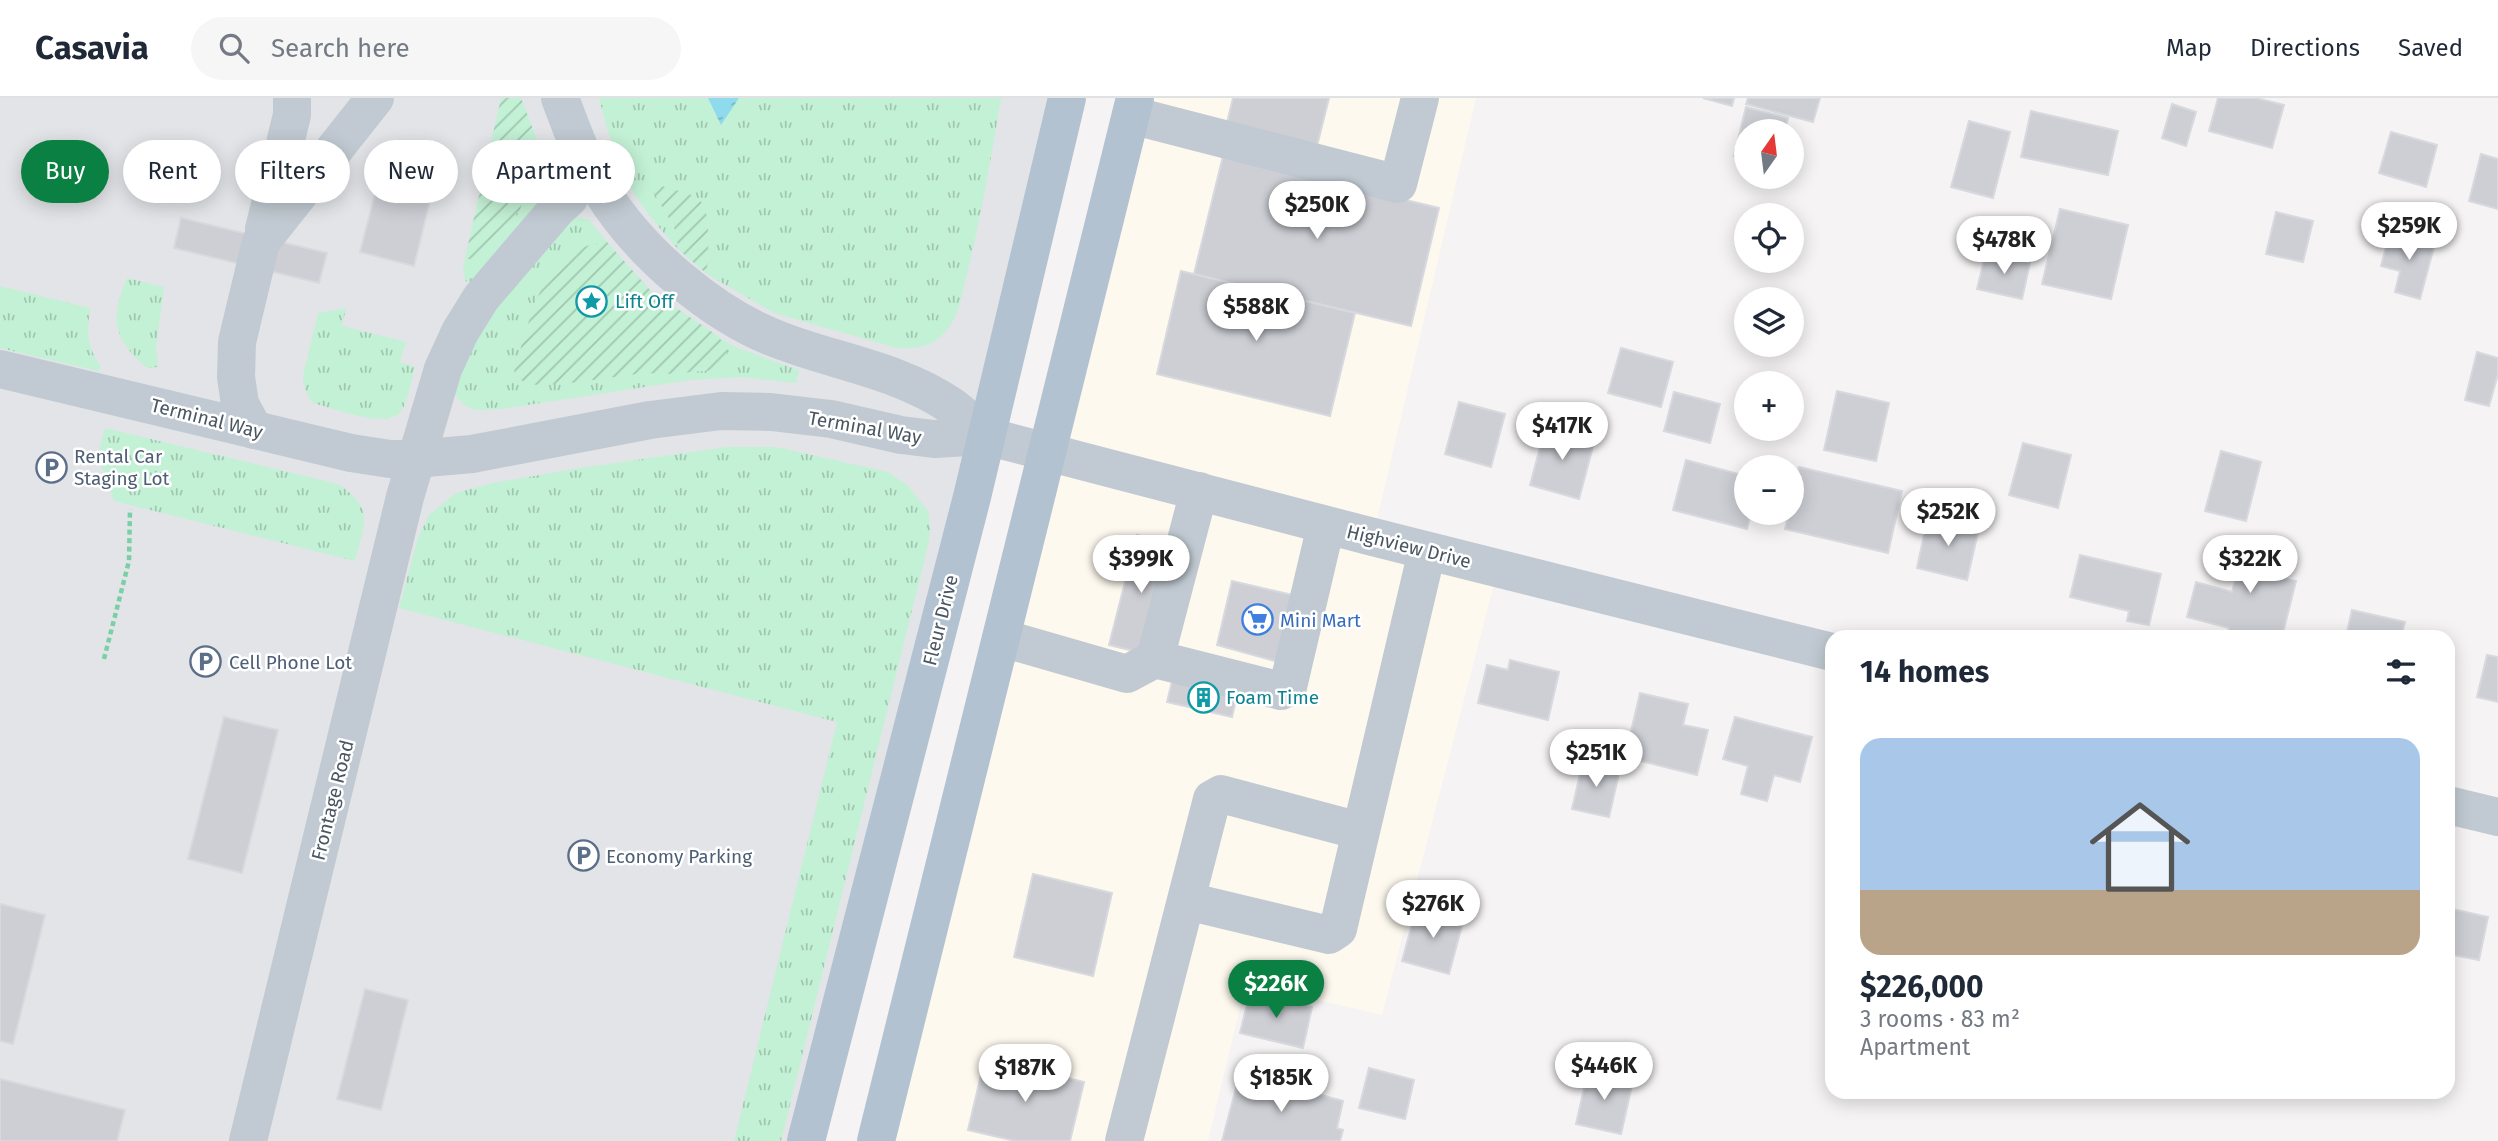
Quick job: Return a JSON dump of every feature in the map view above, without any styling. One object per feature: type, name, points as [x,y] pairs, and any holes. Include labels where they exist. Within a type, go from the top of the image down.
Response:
[{"type":"main road","name":"Fleur Drive","points":[[806,1141],[986,436],[1066,98]]},
{"type":"main road","points":[[876,1141],[1133,107]]},
{"type":"street","points":[[254,430],[240,404],[236,377],[237,342],[292,115],[292,98]]},
{"type":"street","points":[[261,242],[374,98]]},
{"type":"street","points":[[560,98],[576,140]]},
{"type":"street","points":[[1133,107],[1398,184],[1420,98]]},
{"type":"street","points":[[415,459],[443,369],[460,332],[481,298],[503,270],[564,203]]},
{"type":"street","points":[[609,203],[627,226],[669,269],[723,312],[779,341],[906,382],[950,405],[986,436]]},
{"type":"street","name":"Terminal Way","points":[[0,369],[351,453],[390,459],[472,454],[650,420],[722,411],[771,412],[831,419],[901,435],[934,439],[986,436]]},
{"type":"street","name":"Highview Drive","points":[[986,436],[1427,551],[1825,650]]},
{"type":"street","name":"Frontage Road","points":[[248,1141],[415,459]]},
{"type":"street","points":[[1155,659],[1199,491]]},
{"type":"street","points":[[1002,639],[1127,674],[1155,659],[1285,690],[1288,687],[1326,525]]},
{"type":"street","points":[[1187,901],[1329,935],[1338,929],[1427,551]]},
{"type":"street","points":[[1124,1141],[1212,799],[1221,794],[1360,831]]},
{"type":"street","points":[[2455,806],[2498,817]]},
{"type":"path","points":[[104,659],[129,561],[130,509]]},
{"type":"shaded area","points":[[0,98],[1067,98],[806,1141],[0,1141]]},
{"type":"shaded area","points":[[1135,98],[1476,98],[1373,537],[1498,569],[1382,1015],[1246,983],[1208,1141],[876,1141]]},
{"type":"green space","points":[[501,98],[521,98],[536,137],[532,140],[492,140]]},
{"type":"green space","points":[[599,98],[1001,98],[985,188],[959,306],[949,327],[940,337],[917,347],[897,348],[774,313],[707,274],[709,225],[688,194],[655,184],[675,232],[679,250],[635,195],[635,140],[611,140]]},
{"type":"green space","points":[[654,183],[697,198],[702,203],[708,222],[707,274],[679,250],[674,227],[654,193]]},
{"type":"green space","points":[[477,203],[522,203],[520,210],[494,237],[477,261],[465,258]]},
{"type":"green space","points":[[522,203],[540,203],[471,285],[465,280],[465,258],[477,260],[494,237],[520,210]]},
{"type":"green space","points":[[579,217],[589,220],[651,291],[735,347],[799,370],[796,383],[741,377],[690,380],[501,409],[479,410],[464,405],[454,393],[481,322],[570,221]]},
{"type":"green space","points":[[607,242],[651,291],[718,336],[727,349],[728,359],[724,366],[716,370],[644,373],[563,384],[530,385],[515,377],[515,365],[532,311],[548,278],[558,264],[571,254],[587,246]]},
{"type":"green space","points":[[127,278],[164,287],[156,347],[158,367],[147,368],[135,357],[121,337],[117,317],[118,305]]},
{"type":"green space","points":[[0,286],[90,308],[89,339],[101,367],[98,371],[0,348]]},
{"type":"green space","points":[[346,308],[342,326],[406,342],[400,362],[415,367],[408,395],[402,410],[396,416],[374,418],[347,413],[313,403],[306,391],[303,376],[318,313]]},
{"type":"green space","points":[[105,428],[338,484],[358,502],[364,518],[355,561],[114,501],[98,455]]},
{"type":"green space","points":[[727,447],[776,447],[888,472],[908,486],[928,511],[930,525],[929,541],[781,1141],[734,1141],[837,722],[399,608],[418,538],[429,515],[456,493],[493,483],[580,468]]},
{"type":"water","points":[[708,98],[739,98],[721,125]]},
{"type":"building","points":[[1233,98],[1329,98],[1315,154],[1225,131]]},
{"type":"building","points":[[1703,98],[1734,98],[1732,106]]},
{"type":"building","points":[[1748,98],[1820,98],[1813,122],[1746,104]]},
{"type":"building","points":[[2218,98],[2256,98],[2284,105],[2272,148],[2209,131]]},
{"type":"building","points":[[2172,104],[2196,112],[2186,146],[2162,138]]},
{"type":"building","points":[[1746,107],[1788,118],[1788,119],[1743,119]]},
{"type":"building","points":[[2031,111],[2118,131],[2108,175],[2021,157]]},
{"type":"building","points":[[1969,121],[2010,132],[1993,198],[1951,187]]},
{"type":"building","points":[[2391,132],[2437,145],[2426,187],[2379,173]]},
{"type":"building","points":[[2481,154],[2498,159],[2498,209],[2469,201]]},
{"type":"building","points":[[1223,156],[1439,208],[1411,326],[1194,274]]},
{"type":"building","points":[[373,203],[429,203],[414,266],[360,252]]},
{"type":"building","points":[[2060,209],[2128,225],[2111,299],[2042,284]]},
{"type":"building","points":[[2276,212],[2313,221],[2303,262],[2266,254]]},
{"type":"building","points":[[181,218],[327,253],[319,283],[174,248]]},
{"type":"building","points":[[2390,232],[2435,243],[2420,299],[2395,292],[2400,271],[2381,266]]},
{"type":"building","points":[[1986,252],[2030,263],[2022,299],[1977,289]]},
{"type":"building","points":[[1181,271],[1355,313],[1330,416],[1157,374]]},
{"type":"building","points":[[1621,348],[1673,362],[1661,407],[1608,393]]},
{"type":"building","points":[[2477,352],[2498,358],[2498,374],[2489,406],[2465,400]]},
{"type":"building","points":[[1837,391],[1889,403],[1876,461],[1824,450]]},
{"type":"building","points":[[1674,392],[1720,404],[1710,443],[1664,431]]},
{"type":"building","points":[[1459,402],[1505,414],[1491,467],[1445,454]]},
{"type":"building","points":[[1546,425],[1595,439],[1579,499],[1530,485]]},
{"type":"building","points":[[2023,443],[2071,455],[2058,508],[2009,495]]},
{"type":"building","points":[[2221,451],[2261,462],[2246,521],[2205,511]]},
{"type":"building","points":[[1686,460],[1734,473],[1734,525],[1748,525],[1747,529],[1673,510]]},
{"type":"building","points":[[1804,468],[1902,491],[1888,553],[1785,529],[1786,525],[1804,525]]},
{"type":"building","points":[[1928,516],[1979,528],[1967,580],[1917,568]]},
{"type":"building","points":[[1137,535],[1173,544],[1146,654],[1109,645]]},
{"type":"building","points":[[2246,540],[2292,552],[2286,579],[2296,581],[2284,630],[2229,630],[2187,617],[2196,582],[2232,592]]},
{"type":"building","points":[[2080,555],[2161,574],[2149,625],[2127,621],[2129,611],[2070,597]]},
{"type":"building","name":"Mini Mart","points":[[1232,581],[1297,596],[1282,663],[1217,645]]},
{"type":"building","points":[[2352,610],[2405,622],[2403,630],[2348,630]]},
{"type":"building","points":[[2487,655],[2498,657],[2498,702],[2477,697]]},
{"type":"building","points":[[1510,660],[1559,672],[1548,720],[1478,703],[1487,665],[1508,670]]},
{"type":"building","name":"Foam Time","points":[[1174,673],[1238,691],[1232,717],[1167,702]]},
{"type":"building","points":[[1640,693],[1688,704],[1683,725],[1708,730],[1697,775],[1625,757]]},
{"type":"building","points":[[224,717],[278,730],[242,873],[188,859]]},
{"type":"building","points":[[1735,717],[1812,737],[1800,782],[1774,775],[1767,801],[1741,794],[1748,766],[1723,759]]},
{"type":"building","points":[[1583,761],[1620,769],[1609,817],[1572,809]]},
{"type":"building","points":[[1033,874],[1112,893],[1093,976],[1014,957]]},
{"type":"building","points":[[0,904],[45,915],[13,1044],[0,1041]]},
{"type":"building","points":[[1417,906],[1464,918],[1449,974],[1402,961]]},
{"type":"building","points":[[2455,910],[2488,917],[2479,960],[2455,955]]},
{"type":"building","points":[[365,989],[408,1000],[381,1110],[337,1099]]},
{"type":"building","points":[[1250,992],[1312,1007],[1303,1048],[1240,1033]]},
{"type":"building","points":[[985,1058],[1084,1082],[1070,1141],[1015,1141],[968,1130]]},
{"type":"building","points":[[1369,1068],[1414,1080],[1405,1119],[1359,1108]]},
{"type":"building","points":[[1588,1071],[1633,1081],[1621,1134],[1576,1124]]},
{"type":"building","points":[[1240,1073],[1343,1101],[1337,1128],[1343,1130],[1340,1141],[1222,1141]]},
{"type":"building","points":[[0,1079],[125,1110],[117,1141],[0,1141]]},
{"type":"place","name":"Lift Off","points":[[592,301]]},
{"type":"place","name":"Rental Car Staging Lot","points":[[51,467]]},
{"type":"place","name":"Mini Mart","points":[[1257,620]]},
{"type":"place","name":"Cell Phone Lot","points":[[206,662]]},
{"type":"place","name":"Foam Time","points":[[1203,697]]},
{"type":"place","name":"Economy Parking","points":[[583,856]]}]
